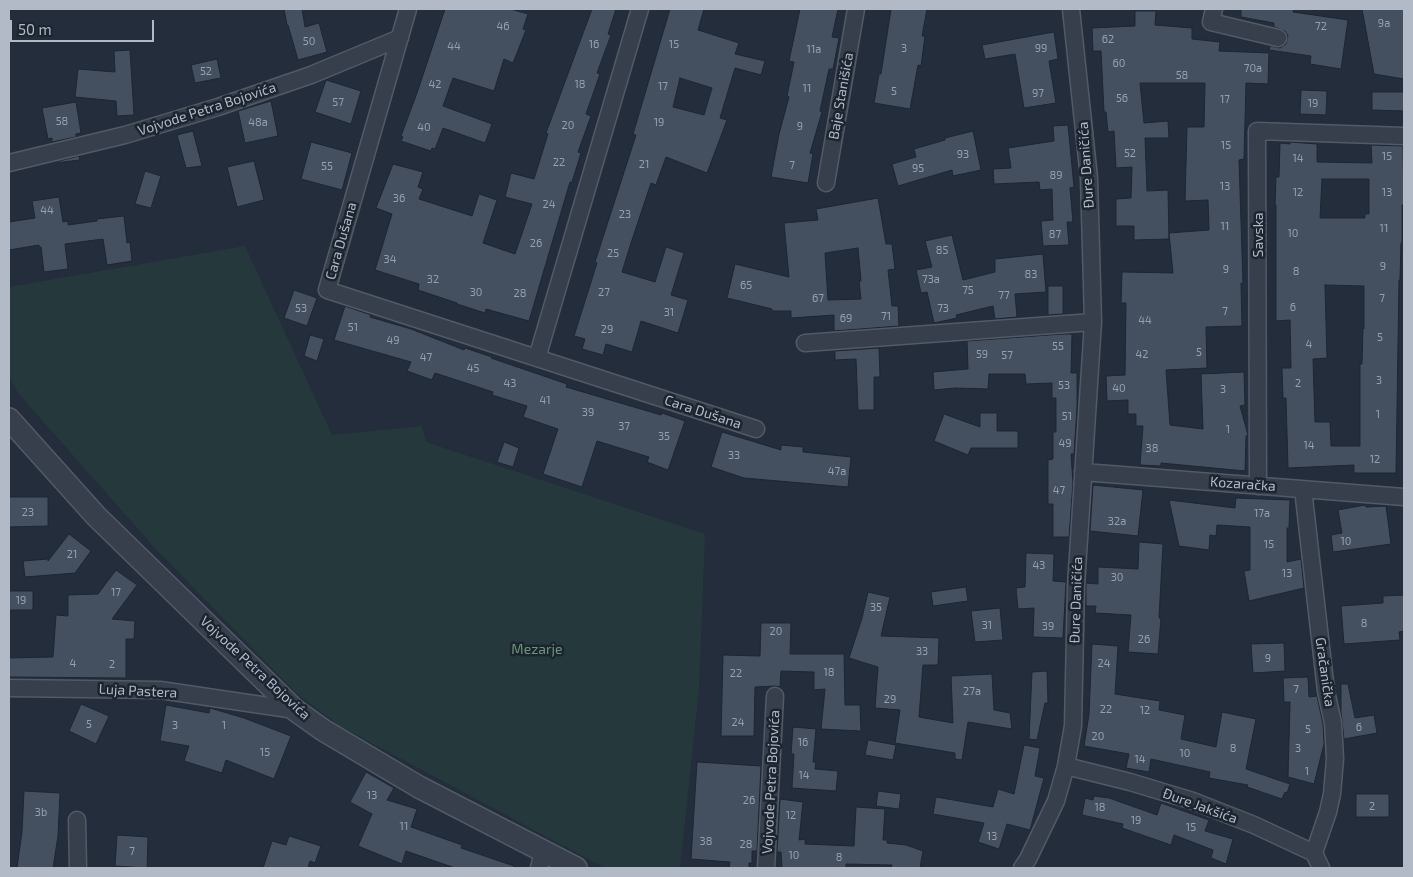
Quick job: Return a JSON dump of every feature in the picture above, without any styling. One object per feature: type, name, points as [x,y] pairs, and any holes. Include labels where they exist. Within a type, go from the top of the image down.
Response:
[{"type":"street","name":"Cara Dušana","points":[[408,9],[327,290],[756,429]]},
{"type":"street","points":[[537,358],[640,9]]},
{"type":"street","name":"Baje Stanišića","points":[[826,183],[856,9]]},
{"type":"street","name":"Đure Daničića","points":[[1022,868],[1056,801],[1066,766],[1073,726],[1076,586],[1093,322],[1089,178],[1072,9]]},
{"type":"street","points":[[1214,9],[1212,22],[1278,38]]},
{"type":"street","name":"Vojvode Petra Bojovića","points":[[9,163],[125,135],[218,107],[311,75],[400,38]]},
{"type":"street","name":"Savska","points":[[1258,486],[1257,130],[1404,136]]},
{"type":"street","points":[[805,343],[1093,322]]},
{"type":"street","name":"Vojvode Petra Bojovića","points":[[9,419],[96,516],[295,710],[323,730],[541,860],[576,868]]},
{"type":"street","name":"Kozaračka","points":[[1083,472],[1404,497]]},
{"type":"street","name":"Gračanička","points":[[1303,489],[1326,690],[1333,723],[1335,759],[1332,794],[1328,812],[1314,853]]},
{"type":"street","name":"Luja Pastera","points":[[9,688],[160,690],[295,710]]},
{"type":"street","name":"Vojvode Petra Bojovića","points":[[766,868],[775,696]]},
{"type":"street","name":"Đure Jakšića","points":[[1066,766],[1130,782],[1193,801],[1254,825],[1314,853]]},
{"type":"street","points":[[78,820],[78,868]]},
{"type":"street","points":[[1314,853],[1321,868]]},
{"type":"green space","name":"Mezarje","points":[[245,246],[332,435],[422,426],[426,442],[705,534],[699,689],[680,868],[605,868],[338,725],[295,692],[154,547],[18,393],[9,377],[9,287]]},
{"type":"building","points":[[284,9],[302,9],[305,27],[319,23],[327,52],[298,60]]},
{"type":"building","points":[[445,9],[510,9],[528,14],[523,29],[526,30],[513,63],[504,59],[494,91],[453,78],[443,106],[492,124],[485,143],[443,128],[435,149],[432,148],[431,151],[401,141],[403,137],[401,136]]},
{"type":"building","points":[[592,9],[616,9],[608,34],[611,35],[597,73],[600,74],[586,114],[591,116],[578,152],[581,153],[572,182],[570,182],[529,321],[486,309],[485,313],[457,304],[418,290],[419,284],[375,270],[392,214],[376,208],[393,164],[423,172],[418,187],[423,189],[419,199],[472,216],[479,194],[497,200],[483,243],[515,254],[532,204],[505,197],[511,173],[534,179],[548,134],[546,133]]},
{"type":"building","points":[[670,9],[704,9],[698,30],[739,43],[735,54],[765,61],[761,75],[735,68],[720,118],[727,120],[707,173],[666,157],[656,185],[651,183],[631,243],[622,272],[655,282],[666,247],[684,253],[671,295],[688,300],[678,333],[641,321],[632,352],[606,344],[603,355],[582,349],[585,339],[574,336],[597,263],[595,262],[636,135],[633,134]],"holes":[[[680,78],[712,88],[704,115],[673,107]]]},
{"type":"building","points":[[800,9],[838,9],[832,37],[839,38],[833,69],[829,69],[820,111],[822,112],[810,153],[813,154],[808,183],[771,177],[779,134],[789,97],[787,96],[794,62],[789,61]]},
{"type":"building","points":[[891,9],[927,9],[922,36],[925,36],[921,66],[918,65],[910,109],[874,103],[879,74],[881,74]]},
{"type":"building","points":[[1241,9],[1294,9],[1293,12],[1348,20],[1341,69],[1310,64],[1311,56],[1269,50],[1270,46],[1280,48],[1286,44],[1288,36],[1285,31],[1274,27],[1274,23],[1241,17]]},
{"type":"building","points":[[1362,9],[1404,9],[1404,79],[1374,74]]},
{"type":"building","points":[[1135,11],[1156,11],[1155,25],[1192,28],[1192,39],[1220,42],[1219,51],[1269,53],[1268,84],[1246,83],[1244,159],[1239,160],[1243,283],[1241,283],[1242,326],[1206,327],[1207,368],[1166,370],[1170,425],[1203,429],[1201,374],[1244,372],[1245,405],[1240,406],[1248,435],[1246,436],[1245,471],[1161,463],[1161,466],[1140,465],[1143,426],[1136,426],[1136,414],[1128,414],[1128,400],[1107,401],[1106,376],[1125,375],[1126,303],[1121,303],[1122,272],[1173,273],[1169,233],[1209,230],[1208,200],[1185,201],[1187,127],[1204,127],[1205,83],[1140,83],[1144,123],[1168,121],[1169,138],[1145,138],[1147,191],[1168,190],[1169,239],[1134,240],[1134,226],[1116,226],[1116,199],[1131,198],[1132,167],[1116,168],[1114,131],[1108,132],[1106,112],[1104,112],[1101,51],[1093,51],[1092,28],[1135,26]]},
{"type":"building","points":[[1054,32],[1058,59],[1049,61],[1056,103],[1024,108],[1015,54],[985,59],[982,45]]},
{"type":"building","points":[[130,50],[134,115],[117,116],[116,101],[75,97],[78,69],[115,72],[114,51]]},
{"type":"building","points":[[217,59],[221,78],[195,83],[191,65]]},
{"type":"building","points":[[326,80],[361,91],[351,124],[315,112]]},
{"type":"building","points":[[1301,90],[1327,91],[1326,115],[1300,114]]},
{"type":"building","points":[[1372,92],[1404,92],[1404,111],[1372,110]]},
{"type":"building","points":[[271,101],[278,136],[245,143],[238,111]]},
{"type":"building","points":[[76,102],[81,133],[76,134],[76,137],[52,142],[52,138],[48,139],[42,108]]},
{"type":"building","points":[[1068,125],[1074,187],[1070,188],[1073,222],[1067,222],[1069,245],[1043,246],[1041,221],[1053,220],[1052,189],[1040,190],[1039,182],[994,184],[993,169],[1011,168],[1008,148],[1054,141],[1053,126]]},
{"type":"building","points":[[193,131],[202,166],[186,168],[177,135]]},
{"type":"building","points":[[973,131],[981,170],[953,176],[952,170],[898,186],[892,164],[916,157],[914,149]]},
{"type":"building","points":[[311,142],[352,153],[342,190],[301,179]]},
{"type":"building","points":[[1290,142],[1317,144],[1317,162],[1372,163],[1371,145],[1403,146],[1404,205],[1402,205],[1402,243],[1399,280],[1396,473],[1354,473],[1354,465],[1288,468],[1286,398],[1283,398],[1282,368],[1291,368],[1290,320],[1276,321],[1275,205],[1276,177],[1279,177],[1280,143],[1290,144]],"holes":[[[1322,179],[1369,179],[1369,214],[1365,214],[1365,218],[1320,218]],[[1325,285],[1364,286],[1364,329],[1362,364],[1360,364],[1360,446],[1331,446],[1330,422],[1315,422],[1313,359],[1327,358]]]},
{"type":"building","points":[[79,156],[80,160],[55,163],[55,162]]},
{"type":"building","points":[[254,161],[264,200],[237,207],[227,167]]},
{"type":"building","points":[[145,171],[161,176],[151,208],[135,204]]},
{"type":"building","points":[[59,197],[63,222],[68,221],[68,225],[124,216],[127,243],[130,242],[132,261],[107,265],[103,239],[65,244],[68,269],[44,272],[41,247],[39,245],[9,250],[9,222],[35,218],[32,201]]},
{"type":"building","points":[[878,198],[886,244],[892,244],[895,269],[888,270],[892,306],[898,306],[899,326],[834,331],[834,315],[791,318],[791,311],[772,311],[772,309],[727,298],[735,264],[789,277],[784,223],[818,220],[816,209]],"holes":[[[858,248],[861,281],[859,281],[861,299],[828,300],[825,253]]]},
{"type":"building","points":[[952,235],[963,280],[995,272],[995,259],[1043,254],[1046,292],[1015,294],[1017,317],[995,319],[993,306],[956,315],[957,318],[934,323],[927,292],[921,293],[916,270],[932,267],[925,241]]},
{"type":"building","points":[[1048,286],[1063,286],[1063,314],[1048,315]]},
{"type":"building","points":[[294,290],[317,298],[307,326],[284,318]]},
{"type":"building","points":[[345,306],[371,315],[370,317],[411,329],[464,350],[465,348],[567,384],[566,387],[685,421],[668,470],[647,462],[649,457],[597,441],[582,487],[543,474],[558,429],[523,417],[527,406],[492,395],[493,392],[435,373],[432,380],[407,371],[411,362],[334,340]]},
{"type":"building","points":[[1072,334],[1071,373],[1077,373],[1077,407],[1074,454],[1071,454],[1073,483],[1069,537],[1053,537],[1053,504],[1048,504],[1048,460],[1053,459],[1053,432],[1056,432],[1056,398],[1052,398],[1052,383],[1026,384],[1025,374],[989,374],[988,389],[955,388],[934,390],[933,372],[968,369],[967,341]]},
{"type":"building","points":[[310,335],[324,339],[317,361],[304,356]]},
{"type":"building","points":[[879,348],[880,377],[874,377],[874,410],[858,410],[856,359],[835,360],[835,351]]},
{"type":"building","points":[[980,413],[997,413],[997,431],[1018,431],[1018,448],[971,448],[968,455],[934,441],[944,414],[980,427]]},
{"type":"building","points":[[722,432],[781,450],[781,445],[803,447],[803,452],[851,457],[848,487],[744,478],[711,467]]},
{"type":"building","points":[[504,442],[519,448],[513,467],[497,462]]},
{"type":"building","points":[[1093,485],[1143,490],[1138,536],[1090,531]]},
{"type":"building","points":[[9,497],[48,497],[48,526],[9,527]]},
{"type":"building","points":[[1236,498],[1290,500],[1289,528],[1287,528],[1287,562],[1301,559],[1304,588],[1249,601],[1244,571],[1250,570],[1250,527],[1217,525],[1216,536],[1210,535],[1209,550],[1179,546],[1169,500],[1235,508]]},
{"type":"building","points":[[1365,505],[1366,507],[1386,506],[1391,544],[1333,552],[1331,535],[1342,533],[1338,510]]},
{"type":"building","points":[[69,534],[91,551],[75,573],[25,577],[23,561],[48,559],[48,561]]},
{"type":"building","points":[[1139,542],[1163,544],[1158,654],[1128,652],[1131,615],[1095,613],[1096,606],[1086,606],[1086,583],[1098,584],[1098,567],[1138,569]]},
{"type":"building","points":[[1026,553],[1054,554],[1053,581],[1066,582],[1063,638],[1033,637],[1034,608],[1018,609],[1016,588],[1025,587]]},
{"type":"building","points":[[116,570],[137,585],[112,619],[135,621],[134,639],[126,639],[126,678],[9,677],[9,658],[53,657],[56,615],[68,616],[68,595],[98,594]]},
{"type":"building","points":[[966,587],[968,601],[933,606],[931,592]]},
{"type":"building","points":[[9,591],[33,591],[33,610],[9,610]]},
{"type":"building","points":[[868,592],[890,597],[881,636],[939,638],[938,665],[923,665],[919,717],[953,723],[951,676],[992,674],[994,710],[1010,713],[1012,729],[968,722],[962,760],[955,759],[955,753],[895,743],[900,710],[875,708],[878,667],[849,658]]},
{"type":"building","points":[[1404,595],[1404,631],[1399,632],[1400,640],[1344,644],[1341,606],[1383,603],[1383,596]]},
{"type":"building","points":[[1000,608],[1003,640],[975,642],[971,611]]},
{"type":"building","points":[[761,623],[791,623],[790,654],[844,654],[845,705],[860,705],[861,731],[821,729],[825,689],[814,690],[814,672],[781,671],[780,687],[755,687],[754,736],[721,736],[723,655],[760,656]]},
{"type":"building","points":[[1284,643],[1285,671],[1253,673],[1251,644]]},
{"type":"building","points":[[1092,644],[1118,646],[1115,694],[1160,701],[1159,710],[1185,715],[1181,739],[1216,747],[1222,712],[1256,719],[1246,769],[1290,784],[1287,793],[1285,792],[1282,799],[1247,787],[1248,785],[1209,778],[1210,772],[1151,759],[1149,772],[1126,768],[1129,754],[1084,746],[1089,714]]},
{"type":"building","points":[[1047,671],[1048,703],[1045,703],[1037,740],[1029,739],[1032,672]]},
{"type":"building","points":[[1308,677],[1309,697],[1317,696],[1323,724],[1324,744],[1314,784],[1288,777],[1290,702],[1284,702],[1283,678]]},
{"type":"building","points":[[1341,684],[1348,684],[1355,718],[1374,715],[1377,733],[1344,739],[1341,712]]},
{"type":"building","points":[[81,704],[109,716],[96,744],[69,731]]},
{"type":"building","points":[[166,705],[209,713],[210,708],[244,718],[291,736],[274,779],[226,760],[222,773],[184,761],[189,746],[160,741]]},
{"type":"building","points":[[793,727],[816,729],[813,762],[816,762],[815,769],[838,771],[836,791],[792,788],[794,754],[791,754]]},
{"type":"building","points":[[868,740],[896,745],[893,760],[865,755]]},
{"type":"building","points":[[1024,745],[1040,748],[1035,776],[1044,778],[1030,830],[1007,824],[999,849],[978,842],[984,823],[933,814],[936,797],[993,807],[998,789],[1014,794]]},
{"type":"building","points":[[697,762],[761,766],[757,851],[752,851],[752,863],[749,863],[749,868],[729,868],[730,862],[691,859]]},
{"type":"building","points":[[366,772],[394,788],[387,800],[417,809],[411,827],[462,845],[461,848],[514,866],[513,868],[455,868],[406,851],[402,864],[358,846],[372,814],[350,802]]},
{"type":"building","points":[[24,791],[60,793],[58,836],[53,868],[17,868],[22,832]]},
{"type":"building","points":[[878,791],[901,794],[899,809],[876,806]]},
{"type":"building","points":[[1356,794],[1389,794],[1389,817],[1356,817]]},
{"type":"building","points":[[1094,796],[1109,798],[1157,815],[1161,803],[1209,820],[1205,831],[1233,839],[1226,864],[1211,858],[1213,850],[1174,835],[1171,845],[1122,828],[1123,824],[1082,815],[1085,798],[1093,800]]},
{"type":"building","points":[[780,799],[803,802],[799,840],[805,839],[805,844],[854,846],[856,807],[885,809],[883,840],[887,840],[887,843],[906,845],[923,851],[920,868],[891,868],[892,865],[846,864],[846,868],[782,868],[781,852],[777,852]]},
{"type":"building","points":[[117,835],[148,837],[147,868],[115,866]]},
{"type":"building","points":[[289,836],[321,846],[315,863],[310,861],[308,868],[263,868],[272,841],[286,845]]}]
